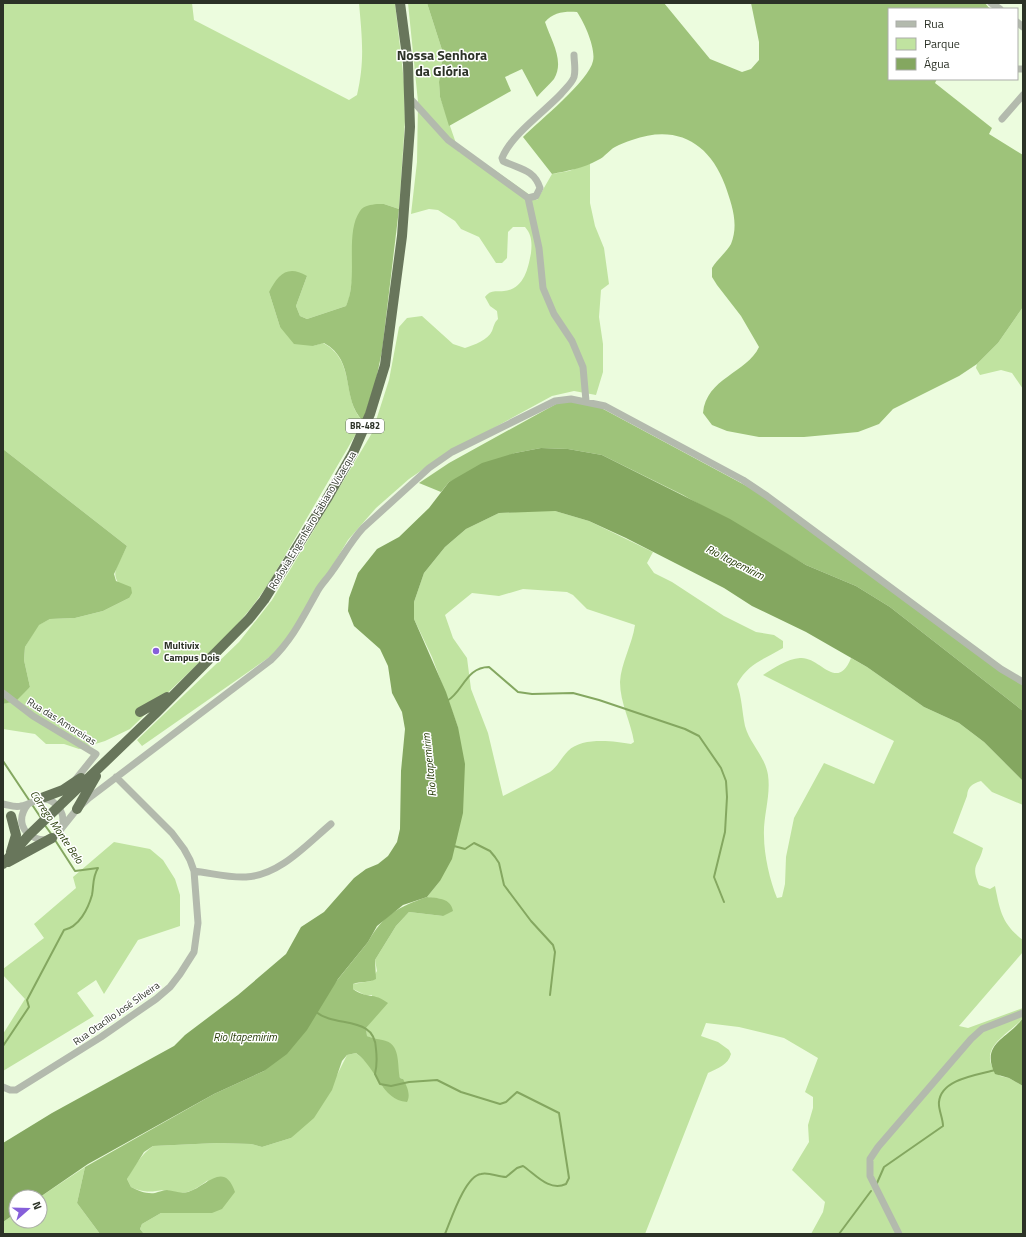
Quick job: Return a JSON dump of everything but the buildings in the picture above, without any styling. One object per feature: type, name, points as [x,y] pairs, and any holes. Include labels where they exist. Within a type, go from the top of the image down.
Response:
[{"type":"highway","name":"Rodovia Engenheiro Fabiano Vivacqua","points":[[5,862],[27,834],[62,803],[234,637],[264,600],[353,454],[370,414],[385,365],[407,184],[410,127],[408,64],[400,3]]},
{"type":"highway","points":[[140,712],[179,690]]},
{"type":"highway","points":[[39,799],[69,786],[105,761]]},
{"type":"highway","points":[[82,802],[105,761]]},
{"type":"highway","points":[[5,862],[16,835],[11,816]]},
{"type":"highway","points":[[5,862],[52,838]]},
{"type":"street","points":[[528,198],[536,196],[540,188],[537,180],[532,173],[503,161],[502,158],[512,141],[572,82],[575,75],[574,55]]},
{"type":"street","points":[[1002,119],[1023,94]]},
{"type":"street","points":[[409,97],[448,140],[528,198],[539,248],[543,288],[554,314],[572,341],[583,367],[586,401]]},
{"type":"street","points":[[3,804],[11,816],[27,834],[41,840],[52,838],[82,802],[271,660],[284,648],[297,631],[318,590],[353,539],[362,528],[429,468],[452,452],[555,401],[571,398],[605,406],[749,484],[1001,669],[1023,682]]},
{"type":"street","name":"Rua das Amoreiras","points":[[3,693],[33,716],[96,754],[69,786]]},
{"type":"street","name":"Rua Otacílio José Silveira","points":[[3,1087],[10,1090],[16,1090],[44,1074],[102,1037],[156,999],[170,987],[190,958],[196,943],[198,923],[194,871],[184,849],[172,833],[116,776]]},
{"type":"street","points":[[3,804],[16,807],[39,799],[62,803],[82,802]]},
{"type":"street","points":[[61,829],[63,817],[62,803]]},
{"type":"street","points":[[27,834],[22,823],[22,816],[28,804]]},
{"type":"street","points":[[194,871],[235,877],[256,876],[270,872],[331,824]]},
{"type":"street","points":[[899,1234],[870,1176],[870,1159],[878,1147],[971,1039],[989,1026],[1023,1012]]},
{"type":"green space","points":[[3,3],[192,3],[194,20],[349,100],[357,95],[360,83],[362,39],[359,3],[395,3],[404,82],[405,121],[399,209],[384,204],[352,264],[352,281],[349,299],[346,306],[307,319],[300,316],[296,306],[307,276],[269,292],[280,327],[313,346],[323,343],[334,351],[345,370],[352,402],[356,412],[363,421],[269,583],[252,607],[230,633],[130,729],[105,741],[79,749],[64,744],[46,744],[35,734],[3,729],[3,704],[16,700],[30,687],[24,660],[25,647],[38,625],[50,619],[75,618],[103,611],[129,598],[118,583],[115,573],[127,546],[3,449]]},
{"type":"green space","points":[[408,3],[427,3],[443,53],[439,82],[440,97],[459,152],[493,169],[537,200],[552,174],[569,171],[590,163],[590,203],[595,226],[604,248],[609,284],[601,290],[599,317],[603,344],[603,372],[596,395],[574,391],[552,396],[444,455],[409,479],[376,508],[348,540],[293,632],[271,656],[142,746],[137,740],[239,642],[272,600],[372,433],[389,380],[399,327],[407,318],[422,316],[453,344],[465,348],[476,344],[484,340],[490,334],[498,319],[497,311],[490,306],[485,297],[487,294],[494,291],[511,289],[521,282],[526,272],[531,253],[531,242],[529,233],[525,227],[513,227],[508,232],[507,258],[502,263],[496,263],[479,237],[461,229],[455,221],[438,210],[429,209],[411,214],[417,162],[418,102]]},
{"type":"green space","points":[[1023,307],[1023,389],[1012,373],[1001,370],[980,375],[976,368],[977,364],[998,343]]},
{"type":"green space","points":[[555,511],[589,521],[653,552],[647,563],[654,573],[672,582],[724,616],[756,632],[774,635],[783,641],[783,648],[763,659],[746,671],[737,684],[747,732],[764,762],[768,775],[769,783],[764,828],[764,843],[768,868],[777,898],[782,897],[785,884],[786,857],[794,818],[824,763],[874,784],[894,741],[763,675],[785,662],[800,658],[807,659],[834,673],[840,672],[846,668],[851,658],[867,667],[924,707],[959,723],[984,742],[1023,781],[1023,805],[992,792],[981,781],[973,784],[968,790],[953,833],[983,848],[975,869],[976,878],[979,885],[990,889],[995,886],[1001,910],[1006,922],[1010,928],[1023,940],[1023,952],[959,1026],[968,1028],[1023,1008],[1023,1018],[995,1044],[990,1057],[992,1066],[1000,1076],[1009,1078],[1023,1086],[1023,1234],[811,1234],[823,1212],[825,1202],[792,1170],[809,1142],[808,1125],[813,1108],[813,1097],[805,1092],[818,1058],[784,1038],[739,1027],[706,1023],[701,1036],[718,1042],[729,1050],[731,1054],[730,1058],[725,1064],[708,1073],[645,1234],[144,1234],[140,1229],[142,1224],[161,1213],[185,1213],[208,1180],[194,1190],[181,1193],[164,1190],[151,1192],[131,1187],[127,1179],[129,1174],[135,1165],[153,1146],[217,1143],[251,1144],[262,1147],[291,1138],[337,1075],[347,1055],[356,1053],[369,1064],[383,1087],[403,1079],[400,1078],[386,1041],[377,1041],[367,1036],[366,1028],[371,1021],[372,995],[365,995],[353,989],[353,984],[371,981],[377,971],[375,960],[396,926],[409,912],[443,916],[441,899],[427,897],[440,881],[458,727],[432,657],[414,619],[414,602],[424,573],[445,547],[466,529],[499,513]],"holes":[[[523,589],[567,592],[573,595],[587,609],[635,625],[632,640],[622,668],[620,682],[620,690],[634,742],[631,744],[598,741],[581,744],[568,751],[550,772],[503,796],[488,733],[471,689],[467,658],[453,638],[445,615],[472,593],[499,596]]]},
{"type":"green space","points":[[114,842],[150,849],[163,860],[175,879],[180,895],[180,926],[138,940],[104,994],[96,980],[77,993],[94,1016],[3,1071],[3,1034],[25,999],[3,975],[3,969],[44,938],[34,924],[76,888],[73,877]]},
{"type":"green space","points":[[85,1167],[77,1203],[100,1234],[3,1234],[3,1222],[8,1219],[8,1229],[48,1229],[48,1192]]},
{"type":"shaded area","points":[[427,3],[664,3],[710,59],[742,72],[751,69],[759,60],[759,42],[751,3],[985,3],[989,8],[888,8],[888,80],[936,80],[935,83],[992,128],[989,134],[1023,155],[1023,307],[998,343],[977,364],[959,376],[893,409],[879,424],[858,432],[804,437],[759,437],[727,431],[712,425],[703,413],[706,401],[711,392],[746,363],[759,347],[741,316],[712,277],[712,268],[731,244],[734,229],[734,214],[725,185],[710,158],[689,140],[663,134],[632,140],[613,148],[600,159],[587,165],[552,174],[523,137],[573,90],[590,69],[593,61],[593,49],[586,28],[577,12],[556,14],[545,22],[556,50],[558,65],[554,79],[537,97],[522,69],[505,77],[511,91],[449,126],[440,97],[439,82],[443,53]]},
{"type":"shaded area","points":[[384,204],[399,209],[382,351],[376,380],[363,421],[356,412],[352,402],[345,370],[341,360],[334,351],[324,343],[313,346],[294,344],[280,327],[269,292],[280,276],[289,271],[294,271],[307,276],[296,306],[300,316],[307,319],[346,306],[350,295],[352,244],[355,221],[360,211],[368,206]]},
{"type":"shaded area","points":[[566,401],[592,403],[754,490],[1023,682],[1023,711],[890,607],[856,586],[806,565],[683,495],[602,455],[568,449],[541,448],[515,453],[449,482],[441,492],[419,483],[449,463],[556,404]]},
{"type":"shaded area","points":[[3,449],[127,546],[114,574],[116,581],[131,587],[132,593],[129,598],[103,611],[75,618],[50,619],[39,625],[25,647],[24,660],[30,687],[16,701],[3,704]]},
{"type":"shaded area","points":[[427,897],[439,898],[447,901],[450,903],[453,911],[443,916],[409,912],[396,926],[375,960],[376,979],[353,984],[353,989],[358,992],[378,998],[388,1003],[366,1028],[367,1036],[386,1041],[394,1047],[398,1057],[400,1078],[403,1079],[408,1090],[409,1096],[407,1102],[398,1100],[391,1096],[363,1059],[356,1053],[347,1055],[342,1061],[332,1090],[314,1118],[291,1138],[262,1147],[251,1144],[217,1143],[153,1146],[144,1152],[127,1179],[131,1187],[143,1192],[155,1193],[167,1190],[185,1193],[214,1178],[226,1178],[231,1183],[235,1192],[222,1209],[212,1213],[161,1213],[142,1224],[140,1229],[144,1234],[100,1234],[77,1203],[85,1167],[214,1094],[264,1071],[368,942],[379,925],[392,913],[408,904]]},
{"type":"water","name":"Rio Itapemirim","points":[[541,448],[568,449],[602,455],[730,519],[806,565],[856,586],[890,607],[1023,711],[1023,781],[984,742],[959,723],[924,707],[867,667],[806,632],[752,606],[724,588],[626,538],[589,521],[555,511],[499,513],[466,529],[445,547],[424,573],[414,602],[414,619],[446,692],[458,727],[465,764],[463,813],[452,859],[440,881],[427,897],[403,905],[377,926],[368,942],[338,979],[307,1030],[287,1054],[264,1071],[214,1094],[88,1164],[48,1192],[48,1189],[8,1189],[8,1219],[3,1222],[3,1143],[52,1113],[174,1046],[185,1035],[238,995],[286,954],[301,927],[324,912],[354,878],[366,869],[378,864],[388,856],[397,842],[400,829],[401,771],[405,729],[402,712],[392,693],[388,666],[380,649],[354,626],[348,611],[349,598],[358,573],[377,549],[399,537],[429,508],[449,482],[482,463],[515,453]]},
{"type":"water","points":[[1023,1018],[1023,1086],[1009,1078],[995,1074],[991,1064],[991,1055],[993,1048],[998,1042]]},
{"type":"waterway","points":[[447,701],[457,692],[470,675],[481,668],[489,667],[518,692],[532,694],[573,693],[599,700],[685,729],[699,736],[721,768],[726,781],[727,797],[725,832],[714,877],[724,902]]},
{"type":"waterway","name":"Córrego Monte Belo","points":[[3,761],[41,818]]},
{"type":"waterway","name":"Córrego Monte Belo","points":[[44,824],[52,835]]},
{"type":"waterway","name":"Córrego Monte Belo","points":[[3,1046],[29,1007],[27,1000],[64,930],[74,925],[82,917],[92,895],[94,878],[98,868],[75,871],[55,840]]},
{"type":"waterway","points":[[454,846],[465,849],[474,843],[490,851],[499,863],[504,885],[531,921],[553,945],[555,952],[550,995]]},
{"type":"waterway","points":[[316,1012],[324,1017],[353,1024],[369,1031],[374,1038],[377,1059],[375,1074],[380,1084],[391,1086],[409,1082],[437,1080],[461,1092],[500,1104],[506,1102],[517,1092],[559,1113],[569,1178],[566,1184],[560,1186],[548,1184],[523,1166],[517,1168],[506,1177],[481,1174],[469,1182],[464,1190],[445,1234]]},
{"type":"waterway","points":[[877,1183],[884,1167],[943,1126],[939,1102],[941,1094],[946,1088],[961,1079],[995,1070]]},
{"type":"waterway","points":[[839,1234],[871,1191]]},
{"type":"place","name":"Multivix Campus Dois","points":[[156,651]]},
{"type":"district","name":"Nossa Senhora da Glória","points":[[442,64]]}]
